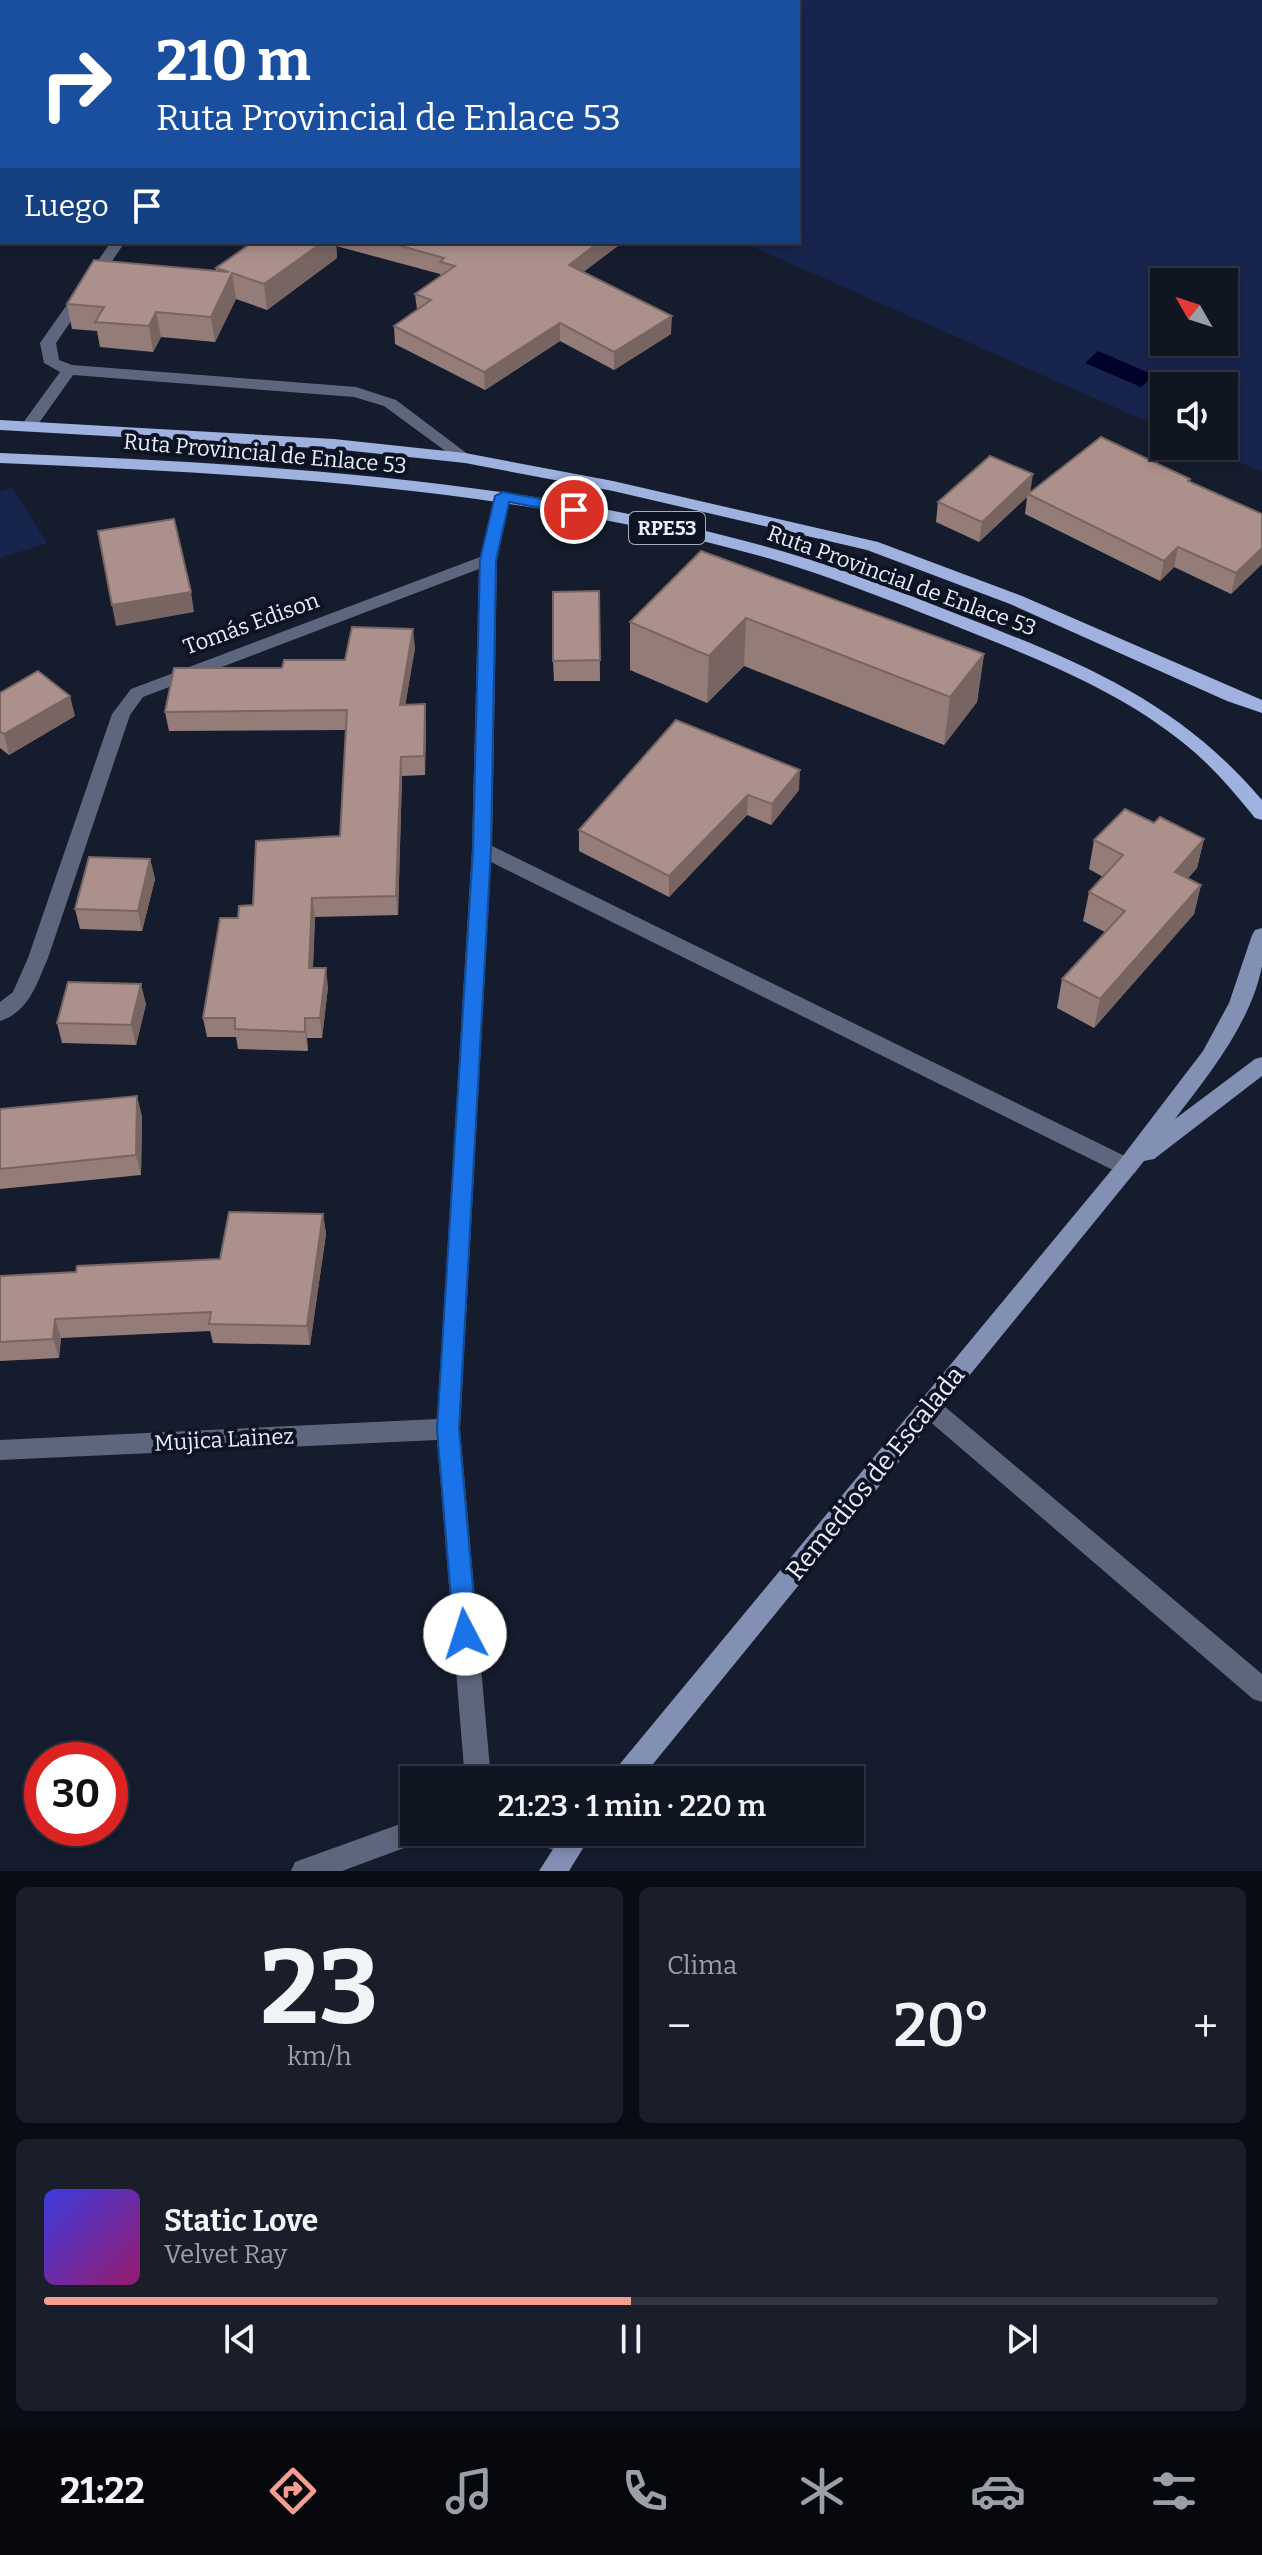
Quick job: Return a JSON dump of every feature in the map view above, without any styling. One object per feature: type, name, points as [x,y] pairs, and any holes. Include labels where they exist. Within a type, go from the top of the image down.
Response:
[{"type":"main road","name":"Ruta Provincial de Enlace 53","points":[[0,425],[334,444],[465,458],[613,486],[872,546],[1016,600],[1262,707]]},
{"type":"main road","name":"Ruta Provincial de Enlace 53","points":[[0,458],[236,470],[503,496],[696,534],[777,555],[887,593],[1094,677],[1174,726],[1232,777],[1262,813]]},
{"type":"main road","name":"Remedios de Escalada","points":[[634,1766],[1127,1167],[1211,1056],[1239,1003],[1262,935]]},
{"type":"main road","name":"Remedios de Escalada","points":[[1127,1167],[1262,1065]]},
{"type":"main road","points":[[553,1871],[570,1846]]},
{"type":"street","points":[[117,244],[48,343],[52,363],[69,370],[356,392],[390,403],[465,458]]},
{"type":"street","points":[[28,427],[69,370]]},
{"type":"street","points":[[477,1766],[448,1429],[482,849],[488,560],[503,496]]},
{"type":"street","name":"Tomás Edison","points":[[0,1013],[21,997],[38,958],[121,714],[137,693],[488,560]]},
{"type":"street","points":[[482,849],[1127,1167]]},
{"type":"street","points":[[929,1407],[1262,1690]]},
{"type":"street","name":"Mujica Lainez","points":[[0,1450],[448,1429]]},
{"type":"street","points":[[305,1871],[400,1837]]},
{"type":"shaded area","points":[[800,0],[1262,0],[1262,472],[1235,460],[1238,460],[1238,372],[1150,372],[1150,423],[747,244],[800,244]]},
{"type":"shaded area","points":[[1098,351],[1150,373],[1150,379],[1141,387],[1085,363]]},
{"type":"shaded area","points":[[12,488],[47,543],[0,558],[0,492]]},
{"type":"building","points":[[250,244],[320,244],[264,284],[232,273],[211,317],[156,312],[149,326],[95,322],[104,307],[67,304],[94,260],[229,272],[216,268]]},
{"type":"building","points":[[394,244],[596,244],[569,265],[672,316],[614,352],[560,323],[484,372],[394,326],[431,300],[415,294],[455,266],[440,262],[444,258]]},
{"type":"building","points":[[1101,437],[1262,514],[1262,548],[1236,573],[1178,547],[1164,561],[1028,494]]},
{"type":"building","points":[[990,456],[1033,474],[982,522],[938,502]]},
{"type":"building","points":[[174,519],[191,592],[112,605],[98,531]]},
{"type":"building","points":[[701,551],[984,654],[950,697],[746,618],[709,656],[630,622]]},
{"type":"building","points":[[599,591],[600,660],[553,661],[553,592]]},
{"type":"building","points":[[352,627],[413,629],[400,705],[425,704],[424,756],[401,757],[396,896],[312,898],[309,968],[326,968],[320,1018],[305,1018],[305,1032],[235,1029],[235,1018],[203,1018],[220,918],[238,918],[239,906],[253,905],[256,841],[340,836],[347,710],[165,712],[174,668],[282,668],[284,660],[345,660]]},
{"type":"building","points":[[38,671],[70,696],[4,734],[0,732],[0,693]]},
{"type":"building","points":[[676,720],[800,770],[772,804],[748,795],[669,876],[579,830]]},
{"type":"building","points":[[1125,809],[1154,823],[1160,817],[1204,839],[1175,872],[1201,885],[1100,999],[1062,979],[1125,911],[1089,892],[1123,855],[1094,840]]},
{"type":"building","points":[[89,857],[150,859],[138,911],[75,909]]},
{"type":"building","points":[[68,982],[141,984],[131,1025],[57,1023]]},
{"type":"building","points":[[137,1096],[136,1155],[0,1169],[0,1109]]},
{"type":"building","points":[[229,1212],[323,1214],[307,1326],[209,1324],[211,1312],[55,1319],[53,1339],[0,1342],[0,1276],[76,1272],[77,1266],[220,1259]]},
{"type":"route","points":[[465,1634],[448,1429],[482,849],[488,560],[503,496],[574,510]]}]
